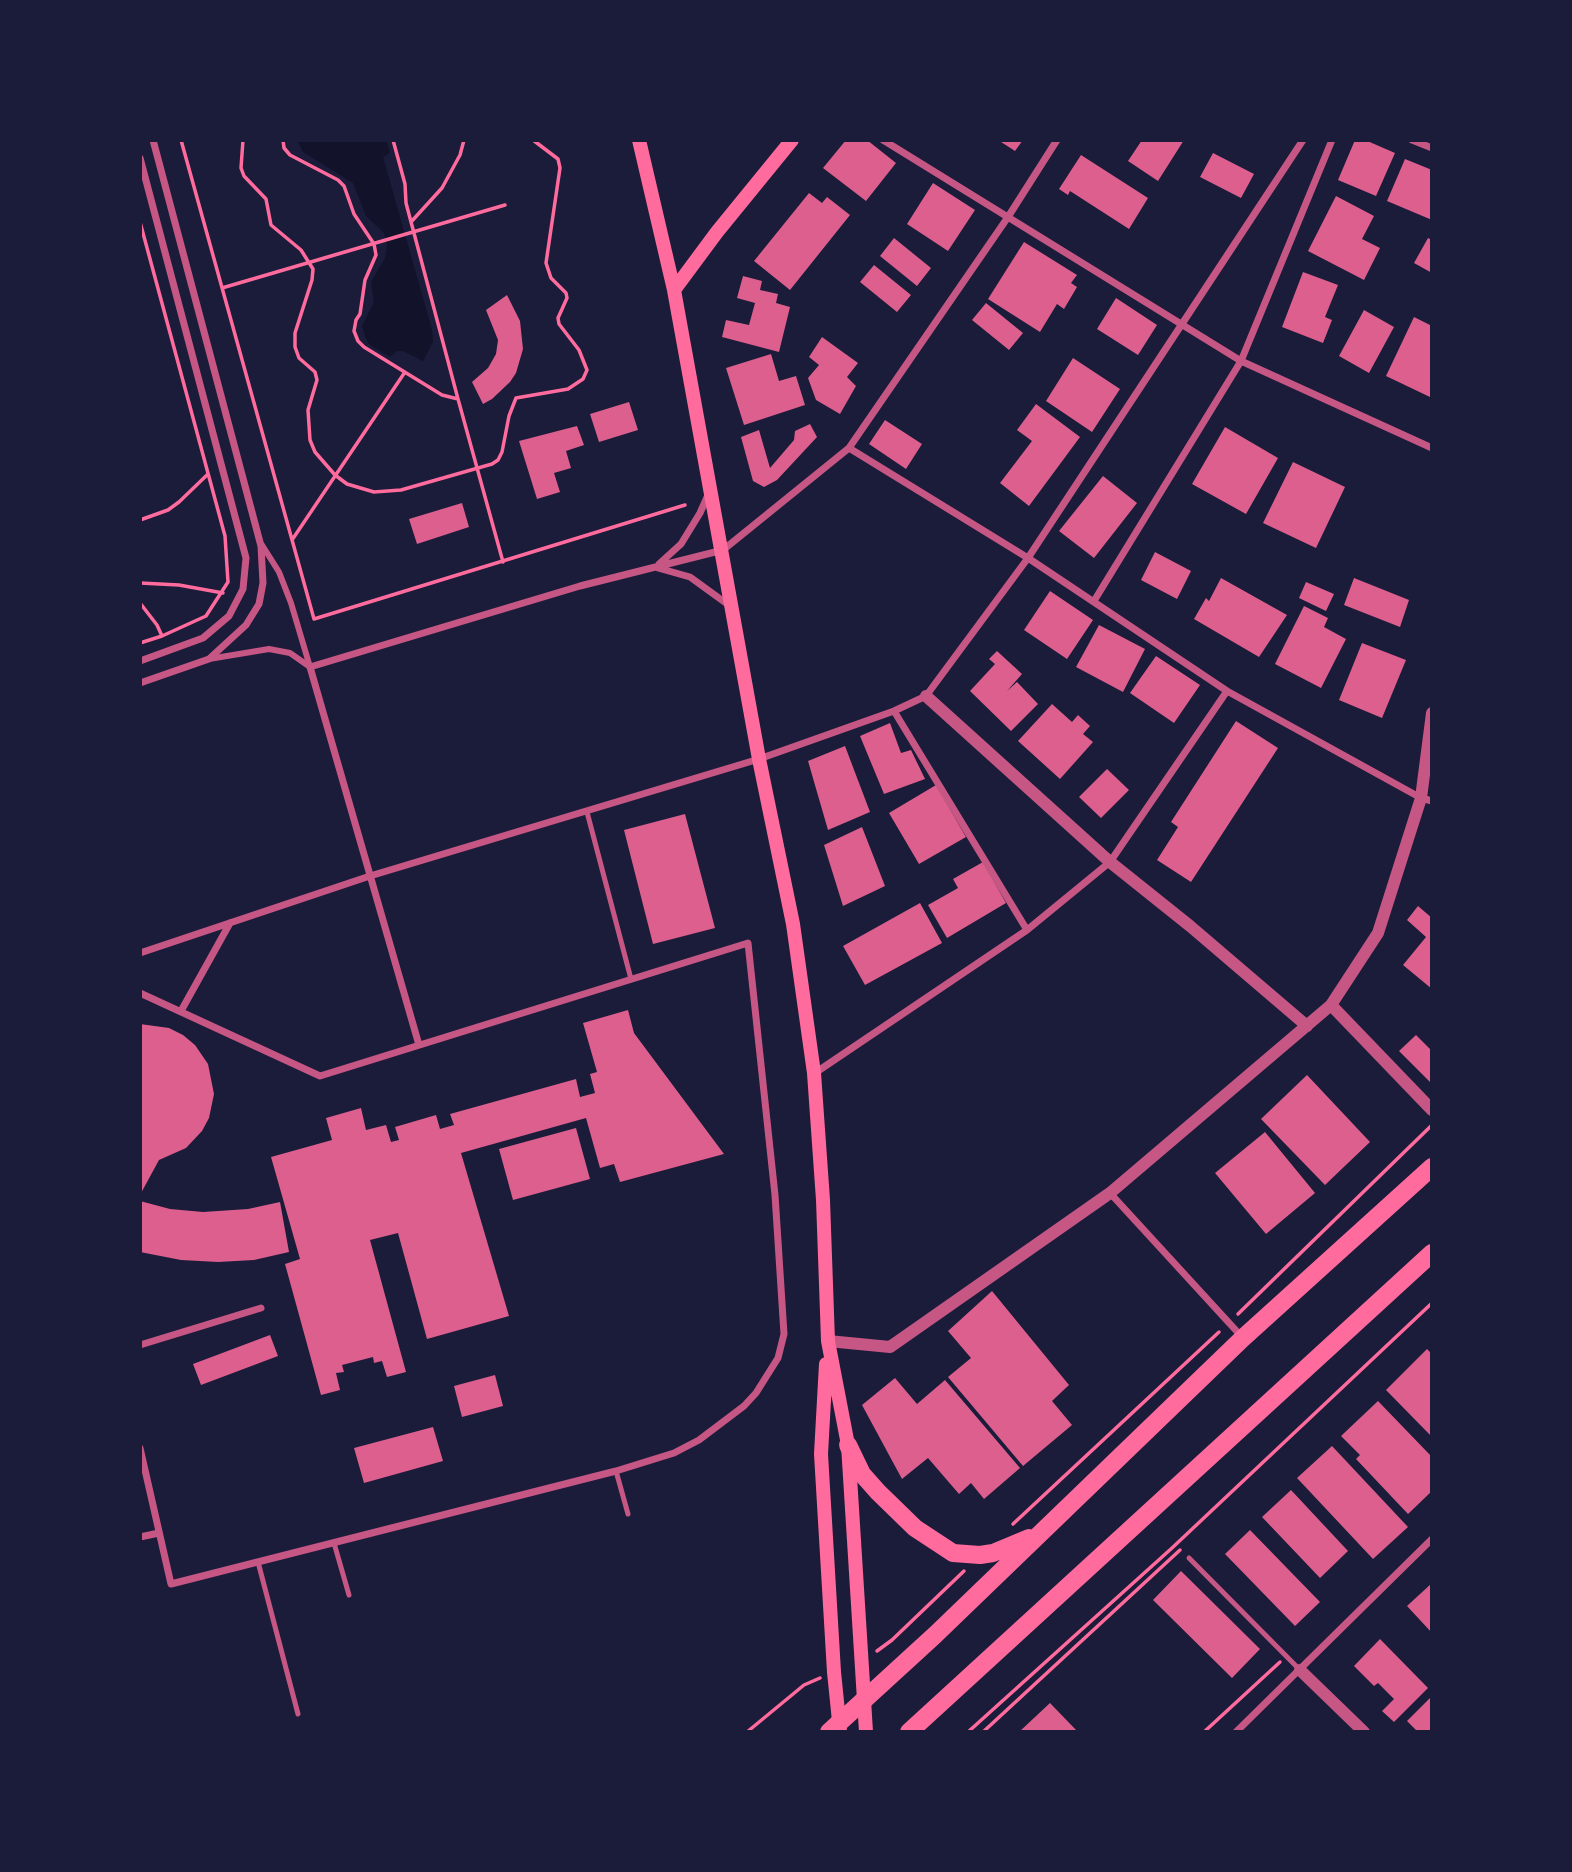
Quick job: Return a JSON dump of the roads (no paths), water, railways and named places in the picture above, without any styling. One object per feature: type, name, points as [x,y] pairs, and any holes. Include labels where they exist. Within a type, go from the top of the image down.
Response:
[{"type":"main road","points":[[639,140],[674,290],[723,550],[759,759],[793,924],[814,1073],[823,1200],[828,1341],[821,1454],[836,1729]]},
{"type":"main road","points":[[674,290],[792,140]]},
{"type":"main road","points":[[836,1729],[1242,1338],[1432,1167]]},
{"type":"main road","points":[[909,1732],[1432,1253]]},
{"type":"main road","points":[[828,1341],[848,1445],[866,1732]]},
{"type":"main road","points":[[848,1445],[862,1474],[915,1528],[953,1553],[980,1555],[1019,1543],[1047,1528]]},
{"type":"street","points":[[153,140],[261,546],[263,583],[258,604],[246,625],[209,659]]},
{"type":"street","points":[[883,140],[1241,360],[1432,448]]},
{"type":"street","points":[[310,667],[580,586],[723,550],[849,448],[1008,217],[1057,140]]},
{"type":"street","points":[[140,953],[370,876],[759,759],[894,711],[926,696],[1028,558],[1303,140]]},
{"type":"street","points":[[1094,601],[1241,360],[1332,140]]},
{"type":"street","points":[[1412,140],[1432,148]]},
{"type":"street","points":[[140,158],[246,558],[243,589],[229,616],[203,638],[140,661]]},
{"type":"street","points":[[849,448],[1028,558],[1227,691],[1426,799]]},
{"type":"street","points":[[654,567],[681,544],[700,513],[710,488]]},
{"type":"street","points":[[261,545],[279,572],[291,603],[419,1045]]},
{"type":"street","points":[[654,567],[690,577],[732,607]]},
{"type":"street","points":[[140,683],[209,659],[269,649],[290,653],[310,667]]},
{"type":"street","points":[[814,1073],[1027,930],[1110,862],[1227,691]]},
{"type":"street","points":[[926,696],[1110,862],[1307,1026]]},
{"type":"street","points":[[894,711],[1027,930]]},
{"type":"street","points":[[828,1341],[890,1347],[1110,1193],[1331,1006],[1378,933],[1426,799],[1432,713]]},
{"type":"street","points":[[181,1011],[231,923]]},
{"type":"street","points":[[140,993],[320,1076],[748,943],[775,1195],[784,1334],[778,1358],[756,1393],[744,1406],[722,1425],[674,1453],[616,1471],[171,1584],[140,1448]]},
{"type":"street","points":[[1331,1006],[1432,1110]]},
{"type":"street","points":[[1110,1193],[1242,1338]]},
{"type":"street","points":[[140,1345],[261,1308]]},
{"type":"street","points":[[140,1537],[159,1533]]},
{"type":"street","points":[[1236,1732],[1432,1539]]},
{"type":"street","points":[[1300,1670],[1364,1732]]},
{"type":"lane","points":[[587,812],[631,979]]},
{"type":"lane","points":[[616,1471],[628,1514]]},
{"type":"lane","points":[[334,1544],[349,1595]]},
{"type":"lane","points":[[1189,1558],[1300,1670]]},
{"type":"lane","points":[[258,1562],[298,1714]]}]
